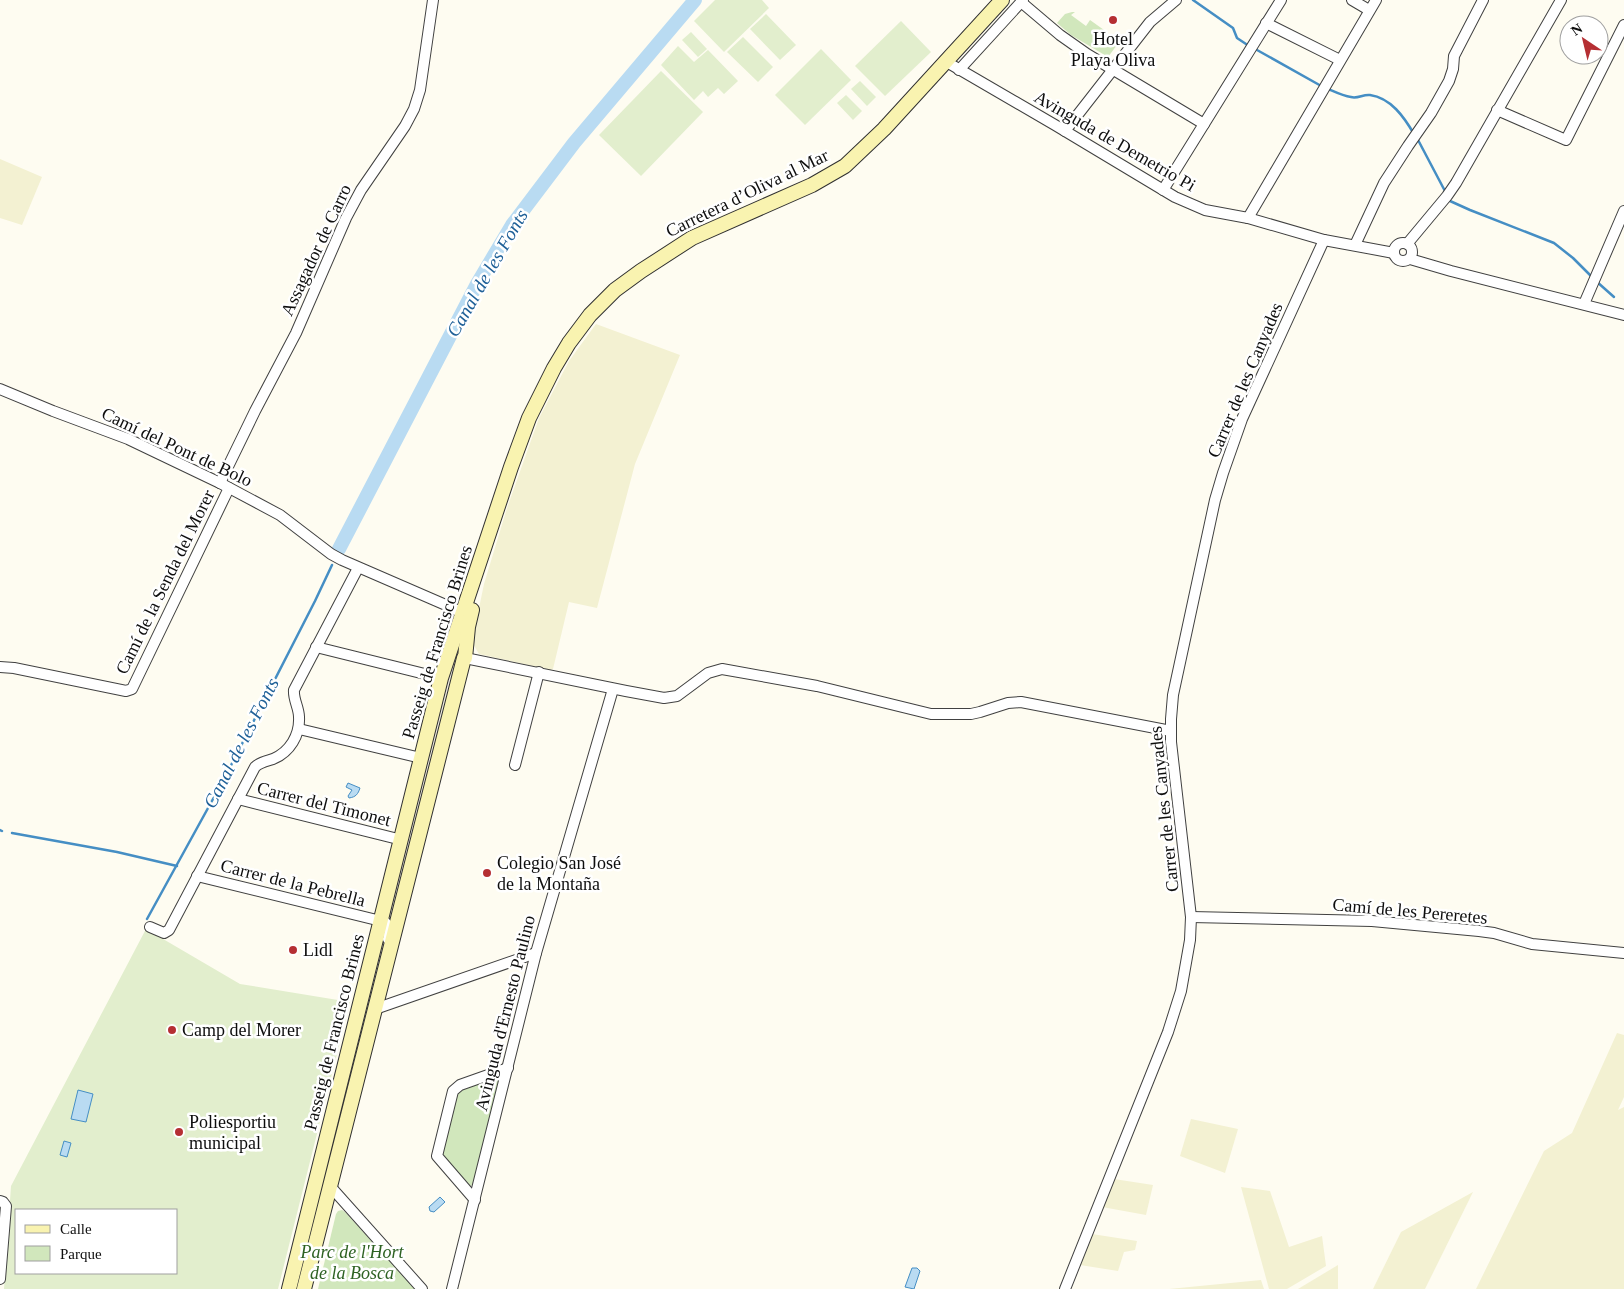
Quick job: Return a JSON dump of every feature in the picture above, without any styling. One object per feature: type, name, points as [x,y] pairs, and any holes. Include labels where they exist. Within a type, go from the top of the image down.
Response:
[{"type":"street","name":"Assagador de Carro","points":[[224,486],[255,411],[296,333],[346,218],[361,190],[405,126],[414,109],[420,90],[433,0]]},
{"type":"street","name":"Carretera d’Oliva al Mar","points":[[486,543],[510,467],[541,392],[569,343],[603,300],[642,270],[692,238],[812,185],[845,166],[884,129],[1002,0]]},
{"type":"street","points":[[1065,131],[1150,22],[1176,0]]},
{"type":"street","points":[[1163,190],[1281,0]]},
{"type":"street","points":[[1352,0],[1369,10]]},
{"type":"street","points":[[1248,218],[1376,0]]},
{"type":"street","points":[[1355,245],[1379,192],[1397,162],[1432,113],[1449,81],[1453,69],[1454,56],[1483,0]]},
{"type":"street","points":[[1407,244],[1448,196],[1561,0]]},
{"type":"street","points":[[959,70],[1022,1],[1060,35],[1112,69],[1204,124]]},
{"type":"street","points":[[1266,23],[1340,60]]},
{"type":"street","points":[[1497,110],[1566,140],[1624,24]]},
{"type":"street","name":"Avinguda de Demetrio Pi","points":[[945,61],[1186,203],[1204,210],[1248,218],[1324,240],[1394,253]]},
{"type":"street","points":[[1584,304],[1624,211]]},
{"type":"street","name":"Carrer de les Canyades","points":[[1066,1289],[1168,1032],[1181,991],[1188,958],[1192,917],[1171,731],[1173,695],[1215,500],[1242,420],[1324,240]]},
{"type":"street","points":[[1410,259],[1413,251],[1407,244],[1397,245],[1394,253],[1396,259],[1401,262],[1410,259],[1442,269],[1624,315]]},
{"type":"street","name":"Camí del Pont de Bolo","points":[[0,389],[128,439],[280,515],[330,554],[462,614]]},
{"type":"street","name":"Camí de la Senda del Morer","points":[[0,667],[14,668],[126,691],[132,689],[224,486]]},
{"type":"street","name":"Passeig de Francisco Brines","points":[[289,1289],[441,678],[486,543]]},
{"type":"street","name":"Passeig de Francisco Brines","points":[[304,1289],[465,652],[468,627],[486,543]]},
{"type":"street","points":[[150,926],[164,933],[170,930],[255,767],[276,757],[294,741],[299,729],[299,709],[294,693],[358,568]]},
{"type":"street","points":[[462,614],[467,620],[462,636],[465,652]]},
{"type":"street","points":[[316,647],[441,678]]},
{"type":"street","points":[[450,651],[465,652],[539,672],[664,698],[672,698],[681,694],[708,673],[722,669],[817,686],[930,714],[971,714],[1008,703],[1021,702],[1171,731]]},
{"type":"street","points":[[515,765],[539,672]]},
{"type":"street","name":"Avinguda d'Ernesto Paulino","points":[[452,1289],[536,952],[613,688]]},
{"type":"street","points":[[299,729],[421,758]]},
{"type":"street","name":"Carrer del Timonet","points":[[238,799],[402,840]]},
{"type":"street","name":"Carrer de la Pebrella","points":[[197,876],[381,922]]},
{"type":"street","name":"Camí de les Pereretes","points":[[1192,917],[1372,921],[1479,931],[1494,933],[1532,944],[1624,953]]},
{"type":"street","points":[[381,922],[385,922],[390,929],[381,968],[384,974]]},
{"type":"street","points":[[375,1009],[536,952]]},
{"type":"street","points":[[475,1200],[437,1156],[453,1092],[457,1086],[508,1068]]},
{"type":"street","points":[[330,1186],[422,1289]]},
{"type":"street","points":[[0,1201],[6,1206],[0,1279]]},
{"type":"shaded area","points":[[0,159],[42,177],[22,225],[0,218]]},
{"type":"shaded area","points":[[596,324],[680,355],[635,464],[597,608],[569,602],[553,669],[550,670],[479,654],[472,642],[484,584],[507,508],[539,418],[569,361]]},
{"type":"shaded area","points":[[450,660],[460,663],[395,921],[388,920],[378,968],[380,977],[302,1289],[291,1289]]},
{"type":"shaded area","points":[[1617,1033],[1624,1035],[1624,1097],[1618,1110],[1624,1107],[1624,1289],[1476,1289],[1544,1151],[1572,1133]]},
{"type":"shaded area","points":[[1191,1119],[1238,1129],[1225,1173],[1180,1156]]},
{"type":"shaded area","points":[[1114,1179],[1153,1185],[1146,1215],[1102,1207]]},
{"type":"shaded area","points":[[1241,1187],[1270,1191],[1289,1247],[1322,1236],[1326,1266],[1287,1289],[1269,1289]]},
{"type":"shaded area","points":[[1473,1192],[1425,1289],[1373,1289],[1401,1232]]},
{"type":"shaded area","points":[[1092,1234],[1137,1241],[1135,1250],[1124,1252],[1118,1271],[1080,1265]]},
{"type":"shaded area","points":[[1338,1265],[1338,1289],[1298,1289]]},
{"type":"shaded area","points":[[1261,1280],[1264,1289],[1169,1289]]},
{"type":"green space","points":[[715,0],[762,0],[769,8],[724,52],[694,21]]},
{"type":"green space","points":[[1075,12],[1071,15],[1086,26],[1090,20],[1104,30],[1104,38],[1096,40],[1097,47],[1102,47],[1108,37],[1113,37],[1120,41],[1108,57],[1071,35],[1057,23],[1065,14]]},
{"type":"green space","points":[[766,14],[796,45],[780,60],[750,29]]},
{"type":"green space","points":[[901,21],[931,52],[885,96],[855,66]]},
{"type":"green space","points":[[691,32],[707,49],[698,57],[682,40]]},
{"type":"green space","points":[[743,37],[773,67],[758,82],[727,52]]},
{"type":"green space","points":[[678,46],[694,62],[708,50],[738,81],[724,94],[718,88],[708,97],[703,91],[694,100],[661,65]]},
{"type":"green space","points":[[821,49],[851,80],[805,125],[775,95]]},
{"type":"green space","points":[[661,71],[703,112],[641,176],[599,135]]},
{"type":"green space","points":[[860,81],[876,97],[867,106],[851,89]]},
{"type":"green space","points":[[846,95],[862,111],[853,120],[837,103]]},
{"type":"green space","name":"Poliesportiu municipal","points":[[146,929],[240,984],[350,1002],[278,1289],[4,1289],[11,1186]]},
{"type":"green space","points":[[493,1077],[499,1081],[474,1182],[471,1186],[467,1185],[440,1156],[457,1090]]},
{"type":"green space","name":"Parc de l'Hort de la Bosca","points":[[342,1210],[415,1289],[318,1289],[336,1214]]},
{"type":"water","points":[[348,783],[360,788],[356,795],[349,798],[348,796],[352,790],[346,787]]},
{"type":"water","points":[[78,1090],[93,1094],[86,1122],[71,1119]]},
{"type":"water","points":[[64,1141],[71,1143],[67,1157],[60,1155]]},
{"type":"water","points":[[440,1197],[445,1202],[434,1212],[430,1211],[429,1207]]},
{"type":"water","points":[[912,1268],[917,1268],[920,1271],[914,1289],[905,1287]]},
{"type":"waterway","name":"Canal de les Fonts","points":[[339,549],[477,284],[512,225],[574,143],[695,0]]},
{"type":"waterway","points":[[1193,0],[1233,28],[1237,38],[1246,44]]},
{"type":"waterway","points":[[1257,50],[1323,87]]},
{"type":"waterway","points":[[1328,89],[1348,96],[1370,95],[1384,100],[1396,109],[1414,134]]},
{"type":"waterway","points":[[1417,138],[1446,193]]},
{"type":"waterway","points":[[1449,198],[1450,201],[1470,210],[1554,243],[1592,277]]},
{"type":"waterway","points":[[1596,281],[1614,297]]},
{"type":"waterway","name":"Canal de les Fonts","points":[[147,919],[224,779],[332,565]]},
{"type":"waterway","points":[[12,833],[117,852],[177,866]]},
{"type":"place","name":"Hotel Playa Oliva","points":[[1113,20]]},
{"type":"place","name":"Colegio San José de la Montaña","points":[[487,873]]},
{"type":"place","name":"Lidl","points":[[293,950]]},
{"type":"place","name":"Camp del Morer","points":[[172,1030]]},
{"type":"place","name":"Poliesportiu municipal","points":[[179,1132]]}]
